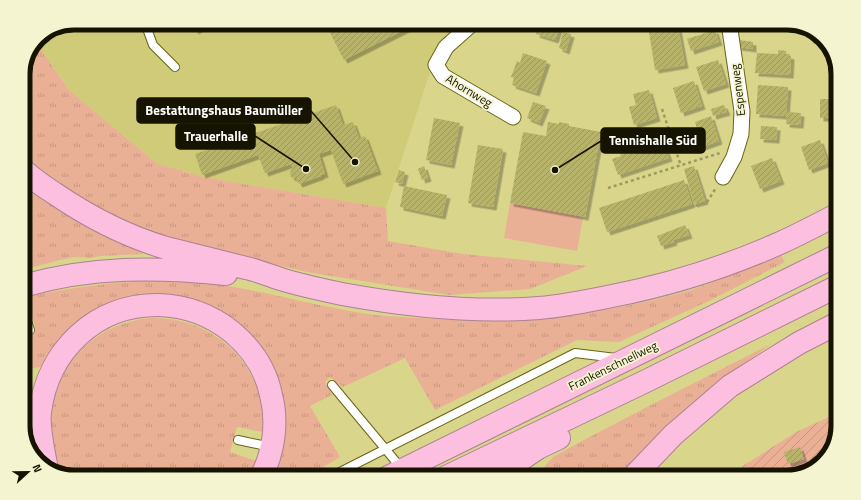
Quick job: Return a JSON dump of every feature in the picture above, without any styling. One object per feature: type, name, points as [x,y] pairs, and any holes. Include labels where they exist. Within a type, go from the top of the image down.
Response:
[{"type":"highway","points":[[30,177],[68,203],[104,224],[137,238],[165,247],[248,268],[286,281],[341,294],[403,304],[448,308],[540,308],[636,292],[678,281],[753,254],[780,243],[831,218]]},
{"type":"highway","name":"Frankenschnellweg","points":[[401,470],[831,258]]},
{"type":"highway","points":[[30,284],[64,276],[105,271],[143,269],[199,272],[286,281]]},
{"type":"highway","points":[[461,470],[644,382],[831,289]]},
{"type":"highway","points":[[44,452],[41,436],[40,413],[45,389],[50,375],[65,349],[75,338],[93,324],[111,314],[153,305],[169,306],[192,310],[213,319],[238,337],[249,348],[257,360],[270,387],[275,417],[272,448],[264,470]]},
{"type":"highway","points":[[640,470],[673,435],[730,386],[799,343],[831,327]]},
{"type":"highway","points":[[505,470],[538,448],[607,414],[644,382]]},
{"type":"highway","points":[[30,428],[34,445]]},
{"type":"street","name":"Ahornweg","points":[[465,30],[446,47],[436,66],[443,76],[513,117]]},
{"type":"street","name":"Espenweg","points":[[722,177],[734,157],[741,134],[742,111],[730,30]]},
{"type":"lane","points":[[147,30],[153,45],[175,67]]},
{"type":"lane","points":[[344,470],[575,353],[625,360]]},
{"type":"lane","points":[[332,385],[385,449],[394,470]]},
{"type":"lane","points":[[238,440],[272,448]]},
{"type":"lane","points":[[522,468],[538,448]]},
{"type":"path","points":[[662,110],[681,166]]},
{"type":"path","points":[[608,188],[737,148]]},
{"type":"path","points":[[627,228],[707,202],[722,177]]},
{"type":"shaded area","points":[[462,30],[438,47],[386,208],[203,177],[156,163],[69,90],[39,47],[52,36],[65,31]]},
{"type":"green space","points":[[39,47],[69,90],[156,163],[203,177],[386,208],[388,241],[463,254],[587,266],[530,289],[449,295],[307,272],[148,233],[110,215],[44,175],[30,162],[30,71],[31,63]]},
{"type":"green space","points":[[30,186],[143,252],[143,254],[89,258],[75,257],[30,268]]},
{"type":"green space","points":[[510,203],[583,217],[577,251],[504,238]]},
{"type":"green space","points":[[780,254],[785,262],[709,301],[619,342],[577,340],[435,410],[405,358],[343,387],[330,377],[325,382],[332,395],[310,406],[340,457],[319,470],[273,470],[269,364],[156,296],[43,366],[30,369],[30,332],[36,330],[30,310],[30,296],[86,286],[144,280],[190,281],[212,283],[376,315],[453,320],[488,320],[556,316],[624,306],[691,290]]},
{"type":"green space","points":[[151,318],[185,322],[215,336],[240,358],[249,371],[263,403],[263,432],[237,427],[230,452],[257,461],[252,470],[68,470],[56,466],[51,439],[50,418],[54,398],[60,380],[82,349],[96,337],[131,321]]},
{"type":"green space","points":[[771,344],[714,386],[681,413],[648,444],[625,470],[541,470],[553,457]]},
{"type":"green space","points":[[831,416],[831,432],[828,443],[822,453],[814,461],[804,467],[793,470],[737,470],[796,432]]},
{"type":"building","points":[[329,30],[404,30],[344,60]]},
{"type":"building","points":[[537,30],[559,30],[555,40],[536,34]]},
{"type":"building","points":[[661,30],[679,30],[685,65],[655,70],[649,32]]},
{"type":"building","points":[[715,30],[719,42],[691,51],[687,39]]},
{"type":"building","points":[[563,32],[571,34],[566,51],[559,48]]},
{"type":"building","points":[[739,40],[753,42],[753,49],[738,47]]},
{"type":"building","points":[[778,50],[786,51],[786,55],[791,56],[790,75],[755,73],[757,53],[778,54]]},
{"type":"building","points":[[523,53],[547,61],[536,93],[512,85],[514,78],[511,77],[517,61],[520,63]]},
{"type":"building","points":[[718,60],[726,84],[704,91],[696,67]]},
{"type":"building","points":[[694,81],[702,106],[681,113],[673,88]]},
{"type":"building","points":[[758,85],[788,87],[786,116],[756,114]]},
{"type":"building","points":[[649,90],[657,118],[634,125],[629,107],[636,105],[633,94]]},
{"type":"building","points":[[820,99],[831,99],[831,118],[820,118]]},
{"type":"building","points":[[533,102],[546,106],[539,123],[527,118]]},
{"type":"building","points":[[336,105],[343,125],[353,122],[359,138],[365,136],[378,171],[343,184],[331,150],[319,154],[325,174],[299,184],[296,178],[291,177],[290,173],[293,169],[291,164],[265,173],[258,155],[202,175],[195,154]]},
{"type":"building","points":[[724,105],[727,112],[713,116],[711,109]]},
{"type":"building","points":[[787,112],[801,113],[800,125],[786,124]]},
{"type":"building","points":[[711,116],[719,141],[696,149],[691,135],[698,132],[695,122]]},
{"type":"building","points":[[434,118],[460,123],[451,165],[426,160]]},
{"type":"building","points":[[548,122],[559,124],[559,122],[569,124],[569,126],[601,132],[585,217],[510,203],[523,132],[546,136]]},
{"type":"building","points":[[761,126],[777,127],[776,140],[760,139]]},
{"type":"building","points":[[660,133],[669,158],[618,175],[612,159],[621,156],[618,148],[635,142],[638,153],[648,149],[645,138]]},
{"type":"building","points":[[820,140],[828,163],[809,170],[801,147]]},
{"type":"building","points":[[478,145],[503,149],[493,207],[468,203]]},
{"type":"building","points":[[772,158],[781,181],[760,189],[751,166]]},
{"type":"building","points":[[424,166],[428,178],[422,180],[418,169]]},
{"type":"building","points":[[694,166],[705,201],[694,204],[684,169]]},
{"type":"building","points":[[399,170],[405,172],[402,184],[395,182]]},
{"type":"building","points":[[684,180],[692,204],[607,232],[599,208]]},
{"type":"building","points":[[404,186],[447,195],[442,216],[400,207]]},
{"type":"building","points":[[685,225],[689,235],[661,246],[657,236]]},
{"type":"building","points":[[800,447],[804,459],[788,464],[784,452]]},
{"type":"building","points":[[751,467],[752,470],[741,470]]},
{"type":"place","name":"Bestattungshaus Baumüller","points":[[355,162]]},
{"type":"place","name":"Trauerhalle","points":[[306,169]]},
{"type":"place","name":"Tennishalle Süd","points":[[555,170]]}]
